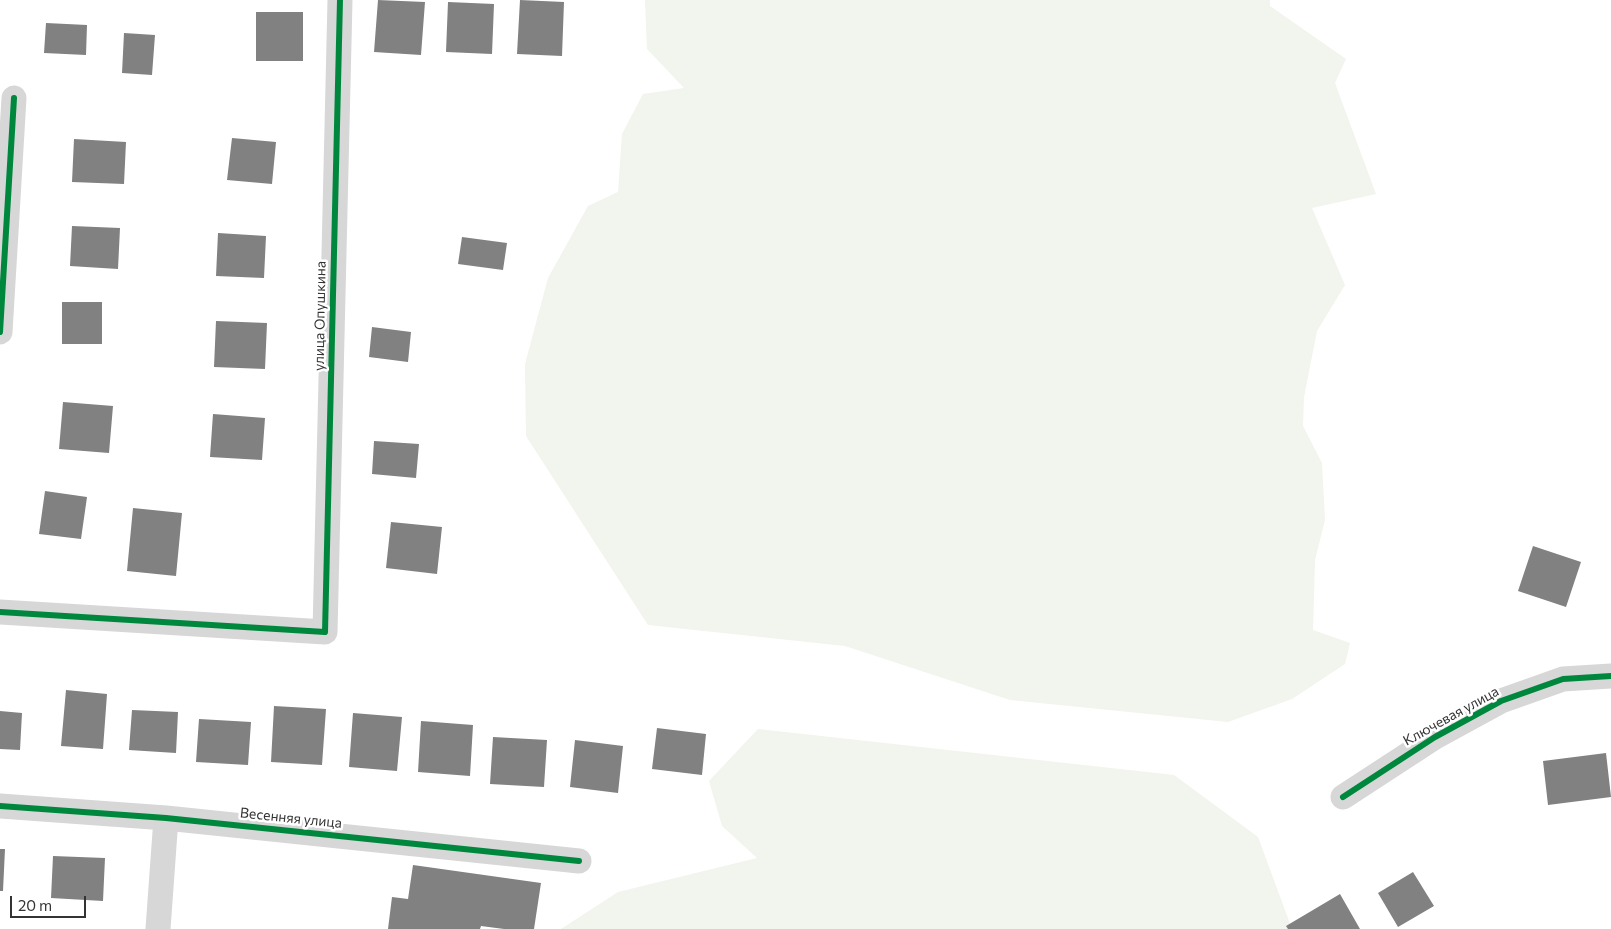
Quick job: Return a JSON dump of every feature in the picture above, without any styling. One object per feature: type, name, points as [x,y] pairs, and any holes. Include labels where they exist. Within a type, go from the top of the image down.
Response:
[{"type":"street","name":"улица Опушкина","points":[[0,612],[325,632],[340,0]]},
{"type":"street","points":[[0,332],[14,98]]},
{"type":"street","name":"Ключевая улица","points":[[1343,797],[1435,737],[1501,700],[1563,679],[1611,676]]},
{"type":"street","name":"Весенняя улица","points":[[0,806],[166,818],[578,861]]},
{"type":"street","points":[[158,929],[166,818]]},
{"type":"shaded area","points":[[645,0],[1270,0],[1270,6],[1346,59],[1335,83],[1376,194],[1312,208],[1345,285],[1317,331],[1304,397],[1303,426],[1322,463],[1325,520],[1315,560],[1313,630],[1350,643],[1345,664],[1292,699],[1228,722],[1010,700],[845,646],[648,625],[526,436],[525,364],[548,278],[588,206],[618,192],[622,134],[643,94],[684,88],[647,49]]},
{"type":"shaded area","points":[[758,729],[1174,775],[1258,837],[1292,929],[561,929],[618,892],[757,858],[722,826],[709,781]]},
{"type":"building","points":[[378,0],[425,2],[421,55],[374,52]]},
{"type":"building","points":[[520,0],[564,2],[562,56],[517,54]]},
{"type":"building","points":[[448,2],[494,4],[492,54],[446,52]]},
{"type":"building","points":[[256,12],[303,12],[303,61],[256,61]]},
{"type":"building","points":[[46,23],[87,25],[86,55],[44,53]]},
{"type":"building","points":[[124,33],[155,35],[152,75],[122,73]]},
{"type":"building","points":[[232,138],[276,142],[272,184],[227,180]]},
{"type":"building","points":[[74,139],[126,142],[124,184],[72,182]]},
{"type":"building","points":[[72,226],[120,228],[118,269],[70,266]]},
{"type":"building","points":[[218,233],[266,236],[264,278],[216,276]]},
{"type":"building","points":[[462,237],[507,243],[503,270],[458,264]]},
{"type":"building","points":[[62,302],[102,302],[102,344],[62,344]]},
{"type":"building","points":[[216,321],[267,323],[265,369],[214,367]]},
{"type":"building","points":[[372,327],[411,332],[408,362],[369,357]]},
{"type":"building","points":[[63,402],[113,406],[109,453],[59,449]]},
{"type":"building","points":[[213,414],[265,418],[262,460],[210,457]]},
{"type":"building","points":[[374,441],[419,444],[416,478],[372,474]]},
{"type":"building","points":[[45,491],[87,497],[81,539],[39,534]]},
{"type":"building","points":[[133,508],[182,513],[176,576],[127,571]]},
{"type":"building","points":[[391,522],[442,527],[437,574],[386,568]]},
{"type":"building","points":[[1533,546],[1581,562],[1566,607],[1518,591]]},
{"type":"building","points":[[66,690],[107,694],[103,749],[61,746]]},
{"type":"building","points":[[274,706],[326,709],[322,765],[271,762]]},
{"type":"building","points":[[132,710],[178,712],[176,753],[129,750]]},
{"type":"building","points":[[0,711],[22,713],[20,750],[0,749]]},
{"type":"building","points":[[353,713],[402,717],[397,771],[349,767]]},
{"type":"building","points":[[199,719],[251,722],[248,765],[196,762]]},
{"type":"building","points":[[421,721],[473,725],[470,776],[418,772]]},
{"type":"building","points":[[657,728],[706,734],[702,775],[652,769]]},
{"type":"building","points":[[493,737],[547,740],[544,787],[490,784]]},
{"type":"building","points":[[575,740],[623,746],[618,793],[570,787]]},
{"type":"building","points":[[1606,753],[1611,797],[1548,805],[1543,761]]},
{"type":"building","points":[[0,849],[5,849],[3,891],[0,891]]},
{"type":"building","points":[[53,856],[105,858],[103,901],[51,898]]},
{"type":"building","points":[[413,865],[541,883],[534,929],[504,929],[481,926],[480,929],[388,929],[392,897],[408,899]]},
{"type":"building","points":[[1413,872],[1434,906],[1398,927],[1378,893]]},
{"type":"building","points":[[1340,894],[1360,929],[1288,929],[1286,926]]},
{"type":"cycle path","points":[[0,612],[325,632],[340,0]]},
{"type":"cycle path","points":[[0,332],[14,98]]},
{"type":"cycle path","points":[[1343,797],[1435,737],[1501,701],[1563,679],[1611,676]]},
{"type":"cycle path","points":[[0,806],[166,818],[579,861]]}]
